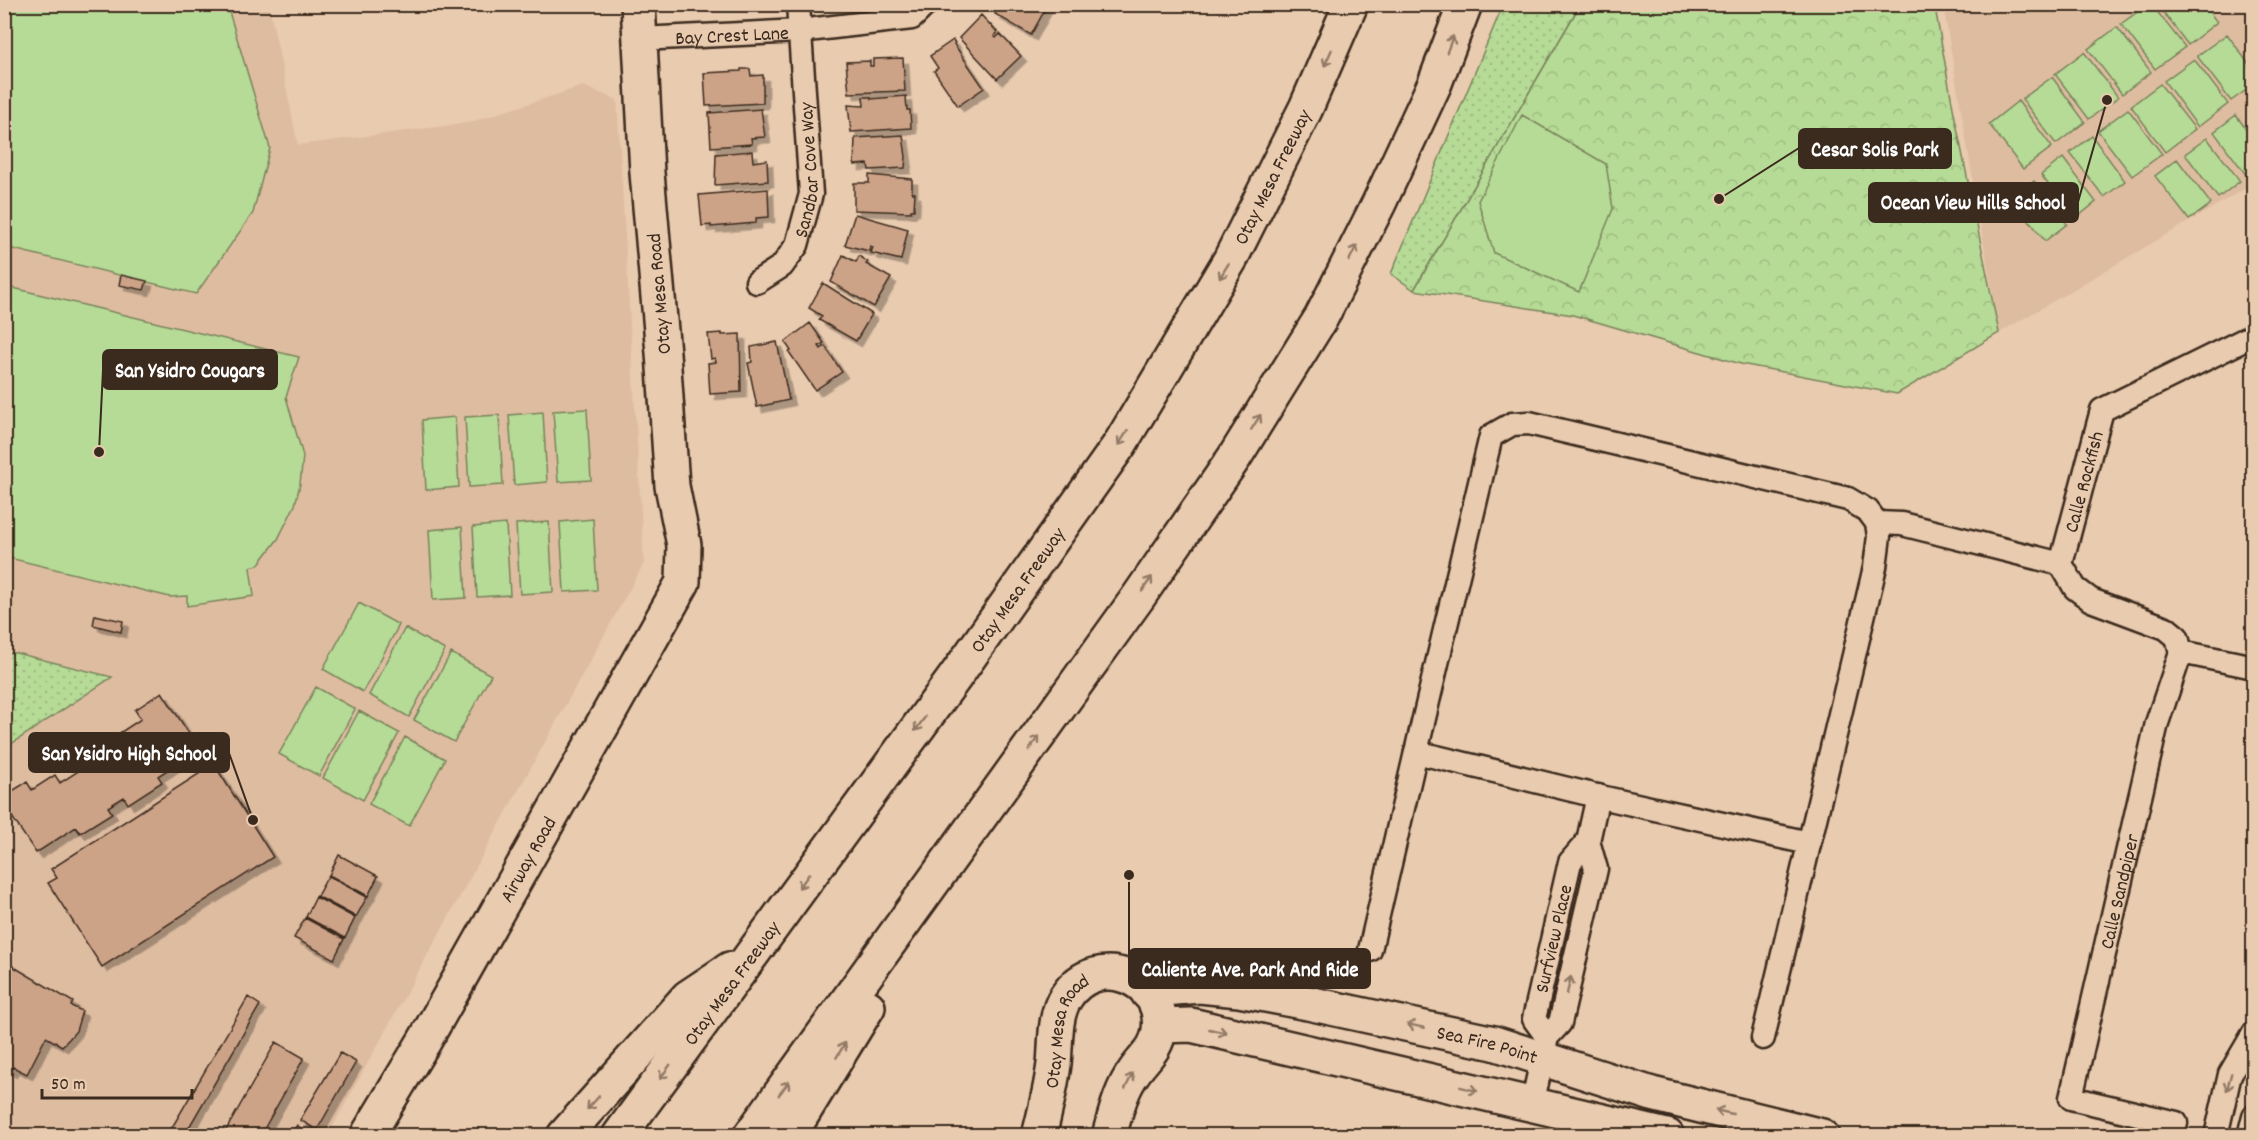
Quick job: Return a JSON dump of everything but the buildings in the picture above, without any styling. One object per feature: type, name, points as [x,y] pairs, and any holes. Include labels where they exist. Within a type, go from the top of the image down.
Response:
[{"type":"main road","name":"Otay Mesa Road","points":[[638,4],[647,173],[672,486],[684,545],[683,582]]},
{"type":"main road","name":"Otay Mesa Freeway","points":[[619,1136],[955,677],[1120,444],[1230,260],[1306,108],[1351,4]]},
{"type":"main road","points":[[750,1136],[1139,596],[1234,458],[1321,318],[1379,203],[1435,83],[1465,4]]},
{"type":"main road","name":"Airway Road","points":[[367,1136],[425,1040],[683,582]]},
{"type":"main road","points":[[789,1136],[1000,790]]},
{"type":"main road","points":[[564,1136],[688,997],[749,956]]},
{"type":"main road","name":"Otay Mesa Road","points":[[1039,1136],[1048,1096],[1057,1029],[1066,996],[1082,980],[1095,974],[1113,972],[1129,977],[1148,993]]},
{"type":"main road","name":"Sea Fire Point","points":[[1148,993],[1164,989],[1200,986],[1239,990],[1494,1043],[1545,1048],[1664,1097],[1822,1136]]},
{"type":"main road","points":[[1109,1136],[1133,1072],[1150,1054],[1155,1045],[1160,1026],[1156,1004],[1148,993]]},
{"type":"main road","points":[[1160,1026],[1191,1025],[1667,1136]]},
{"type":"street","name":"Sandbar Cove Way","points":[[757,282],[782,266],[797,245],[811,194],[798,4]]},
{"type":"street","name":"Bay Crest Lane","points":[[640,39],[799,31],[912,18],[926,4]]},
{"type":"street","name":"Calle Rockfish","points":[[2061,564],[2102,410],[2253,335]]},
{"type":"street","points":[[1370,950],[1491,436],[1512,424],[1529,423],[1848,499],[1868,512],[1876,523],[1879,536],[1875,567],[1763,1038]]},
{"type":"street","points":[[1876,523],[1902,524],[2061,564],[2075,588],[2091,600],[2166,628],[2176,637],[2181,652],[2253,667]]},
{"type":"street","name":"Calle Sandpiper","points":[[2176,1123],[2071,1098],[2157,723],[2181,652]]},
{"type":"street","points":[[1416,752],[1598,796],[1809,843]]},
{"type":"street","name":"Surfview Place","points":[[1532,1105],[1545,1048],[1560,1023],[1596,869],[1588,841],[1598,796]]},
{"type":"street","points":[[2216,1136],[2230,1074],[2253,1034]]},
{"type":"street","points":[[2249,1136],[2253,1116]]},
{"type":"shaded area","points":[[1961,4],[2253,5],[2253,184],[1999,333],[1945,16]]},
{"type":"shaded area","points":[[5,5],[269,5],[298,145],[468,123],[583,86],[617,100],[644,563],[328,1135],[5,1136]]},
{"type":"green space","points":[[4,5],[227,5],[270,148],[253,213],[196,294],[5,247]]},
{"type":"green space","points":[[1503,5],[1580,5],[1414,290],[1391,274]]},
{"type":"green space","points":[[1580,5],[1947,5],[1936,13],[1999,333],[1897,394],[1741,364],[1573,315],[1414,290]]},
{"type":"green space","points":[[2147,5],[2152,5],[2185,47],[2155,69],[2121,24]]},
{"type":"green space","points":[[2158,5],[2204,5],[2217,22],[2188,45]]},
{"type":"green space","points":[[2117,27],[2151,72],[2122,94],[2088,49]]},
{"type":"green space","points":[[2227,34],[2253,70],[2253,85],[2231,101],[2197,56]]},
{"type":"green space","points":[[2084,52],[2118,97],[2089,119],[2055,74]]},
{"type":"green space","points":[[2194,59],[2228,104],[2198,127],[2164,81]]},
{"type":"green space","points":[[2052,77],[2085,122],[2056,144],[2022,99]]},
{"type":"green space","points":[[2160,84],[2195,129],[2165,152],[2131,106]]},
{"type":"green space","points":[[2018,101],[2052,147],[2023,169],[1989,124]]},
{"type":"green space","points":[[2128,109],[2162,154],[2132,176],[2098,131]]},
{"type":"green space","points":[[1522,115],[1606,164],[1613,209],[1579,292],[1494,253],[1478,201]]},
{"type":"green space","points":[[2236,115],[2253,139],[2253,171],[2247,176],[2214,132]]},
{"type":"green space","points":[[2092,136],[2125,181],[2104,197],[2070,153]]},
{"type":"green space","points":[[2207,138],[2240,181],[2218,198],[2185,154]]},
{"type":"green space","points":[[2063,158],[2096,202],[2075,219],[2041,175]]},
{"type":"green space","points":[[2177,159],[2211,204],[2189,220],[2155,176]]},
{"type":"green space","points":[[2034,181],[2067,224],[2045,241],[2012,198]]},
{"type":"green space","points":[[5,286],[299,357],[286,397],[303,456],[300,484],[295,505],[278,539],[258,565],[250,567],[254,596],[187,606],[187,596],[170,597],[5,557]]},
{"type":"green space","points":[[587,409],[591,480],[558,482],[553,411]]},
{"type":"green space","points":[[543,412],[547,482],[514,485],[509,415]]},
{"type":"green space","points":[[499,415],[503,485],[469,487],[465,417]]},
{"type":"green space","points":[[455,417],[459,487],[426,490],[422,420]]},
{"type":"green space","points":[[593,519],[597,590],[564,592],[560,522]]},
{"type":"green space","points":[[549,522],[553,592],[520,594],[516,524]]},
{"type":"green space","points":[[506,524],[510,595],[477,597],[473,527]]},
{"type":"green space","points":[[462,527],[466,598],[433,600],[429,530]]},
{"type":"green space","points":[[359,603],[399,625],[363,692],[323,669]]},
{"type":"green space","points":[[405,628],[445,650],[409,717],[369,695]]},
{"type":"green space","points":[[5,653],[16,653],[112,677],[5,748]]},
{"type":"green space","points":[[451,653],[491,675],[454,742],[414,720]]},
{"type":"green space","points":[[316,687],[355,709],[319,776],[279,754]]},
{"type":"green space","points":[[359,711],[399,733],[363,800],[323,778]]},
{"type":"green space","points":[[405,737],[445,759],[409,826],[369,804]]},
{"type":"place","name":"Ocean View Hills School","points":[[2107,100]]},
{"type":"place","name":"Cesar Solis Park","points":[[1719,199]]},
{"type":"place","name":"San Ysidro Cougars","points":[[99,452]]},
{"type":"place","name":"San Ysidro High School","points":[[253,820]]},
{"type":"place","name":"Caliente Ave. Park And Ride","points":[[1129,875]]}]
